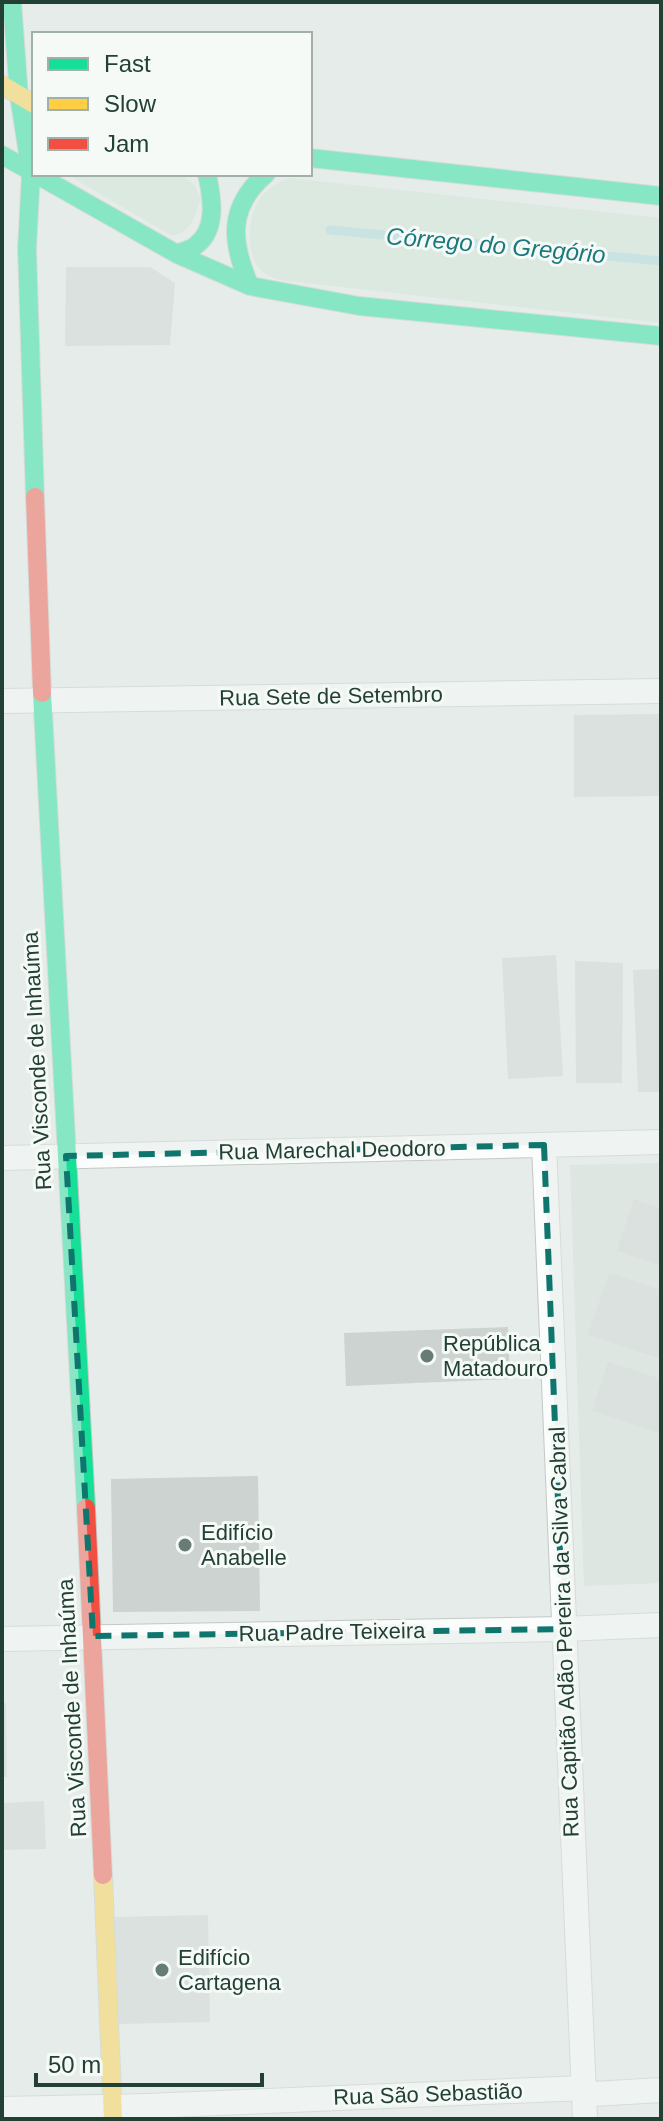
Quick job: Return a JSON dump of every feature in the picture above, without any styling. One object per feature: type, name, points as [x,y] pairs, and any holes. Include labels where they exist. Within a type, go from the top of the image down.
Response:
[{"type":"street","name":"Rua Visconde de Inhaúma","points":[[12,2],[26,100],[31,173],[21,249],[93,1636],[113,2113]]},
{"type":"street","points":[[2,85],[26,100]]},
{"type":"street","points":[[2,155],[31,173]]},
{"type":"street","points":[[312,158],[661,196]]},
{"type":"street","points":[[36,176],[177,254],[250,286],[359,306],[661,336]]},
{"type":"street","points":[[177,254],[195,246],[207,229],[212,213],[207,176]]},
{"type":"street","points":[[250,286],[240,265],[234,226],[243,200],[256,180],[263,176]]},
{"type":"street","name":"Rua Sete de Setembro","points":[[2,701],[661,691]]},
{"type":"street","name":"Rua Marechal Deodoro","points":[[2,1158],[661,1142]]},
{"type":"street","name":"Rua Capitão Adão Pereira da Silva Cabral","points":[[544,1145],[585,2119]]},
{"type":"street","name":"Rua Padre Teixeira","points":[[2,1639],[661,1625]]},
{"type":"street","name":"Rua São Sebastião","points":[[2,2109],[113,2113],[584,2088],[593,2094],[661,2090]]},
{"type":"highlighted area","points":[[544,1145],[563,1629],[93,1636],[66,1156]]},
{"type":"shaded area","points":[[661,1163],[661,1583],[584,1586],[570,1165]]},
{"type":"green space","points":[[69,176],[184,176],[195,186],[201,198],[188,227],[172,236]]},
{"type":"green space","points":[[289,178],[661,218],[661,323],[276,279],[263,272],[254,260],[250,243],[251,224],[255,207],[262,196]]},
{"type":"building","points":[[66,267],[150,267],[175,283],[170,345],[65,346]]},
{"type":"building","points":[[661,714],[661,796],[574,797],[574,715]]},
{"type":"building","points":[[556,955],[563,1076],[508,1079],[502,958]]},
{"type":"building","points":[[575,961],[623,963],[622,1083],[576,1083]]},
{"type":"building","points":[[661,969],[661,1092],[638,1092],[633,970]]},
{"type":"building","points":[[634,1199],[661,1208],[661,1266],[617,1251]]},
{"type":"building","points":[[609,1273],[661,1290],[661,1359],[588,1335]]},
{"type":"building","name":"República Matadouro","points":[[508,1327],[510,1379],[346,1386],[344,1333]]},
{"type":"building","points":[[608,1362],[661,1379],[661,1434],[592,1411]]},
{"type":"building","name":"Edifício Anabelle","points":[[258,1476],[260,1611],[113,1612],[111,1479]]},
{"type":"building","points":[[2,1703],[6,1703],[7,1777],[2,1777]]},
{"type":"building","points":[[44,1801],[46,1849],[2,1850],[2,1803]]},
{"type":"building","name":"Edifício Cartagena","points":[[208,1915],[210,2022],[116,2024],[114,1917]]},
{"type":"waterway","name":"Córrego do Gregório","points":[[330,230],[661,261]]},
{"type":"traffic: fast","points":[[12,2],[19,96],[31,173],[27,249],[35,497]]},
{"type":"traffic: fast","points":[[2,155],[32,172]]},
{"type":"traffic: fast","points":[[312,158],[661,196]]},
{"type":"traffic: fast","points":[[39,176],[177,254],[250,286],[359,306],[661,336]]},
{"type":"traffic: fast","points":[[177,254],[195,246],[207,231],[212,213],[207,176]]},
{"type":"traffic: fast","points":[[250,286],[239,255],[236,226],[244,199],[264,176]]},
{"type":"traffic: fast","points":[[42,693],[86,1508]]},
{"type":"traffic: slow","points":[[2,85],[32,103]]},
{"type":"traffic: slow","points":[[103,1875],[113,2119]]},
{"type":"traffic: jam","points":[[35,497],[42,693]]},
{"type":"traffic: jam","points":[[86,1508],[103,1875]]},
{"type":"place","name":"República Matadouro","points":[[427,1356]]},
{"type":"place","name":"Edifício Anabelle","points":[[185,1545]]},
{"type":"place","name":"Edifício Cartagena","points":[[162,1970]]}]
